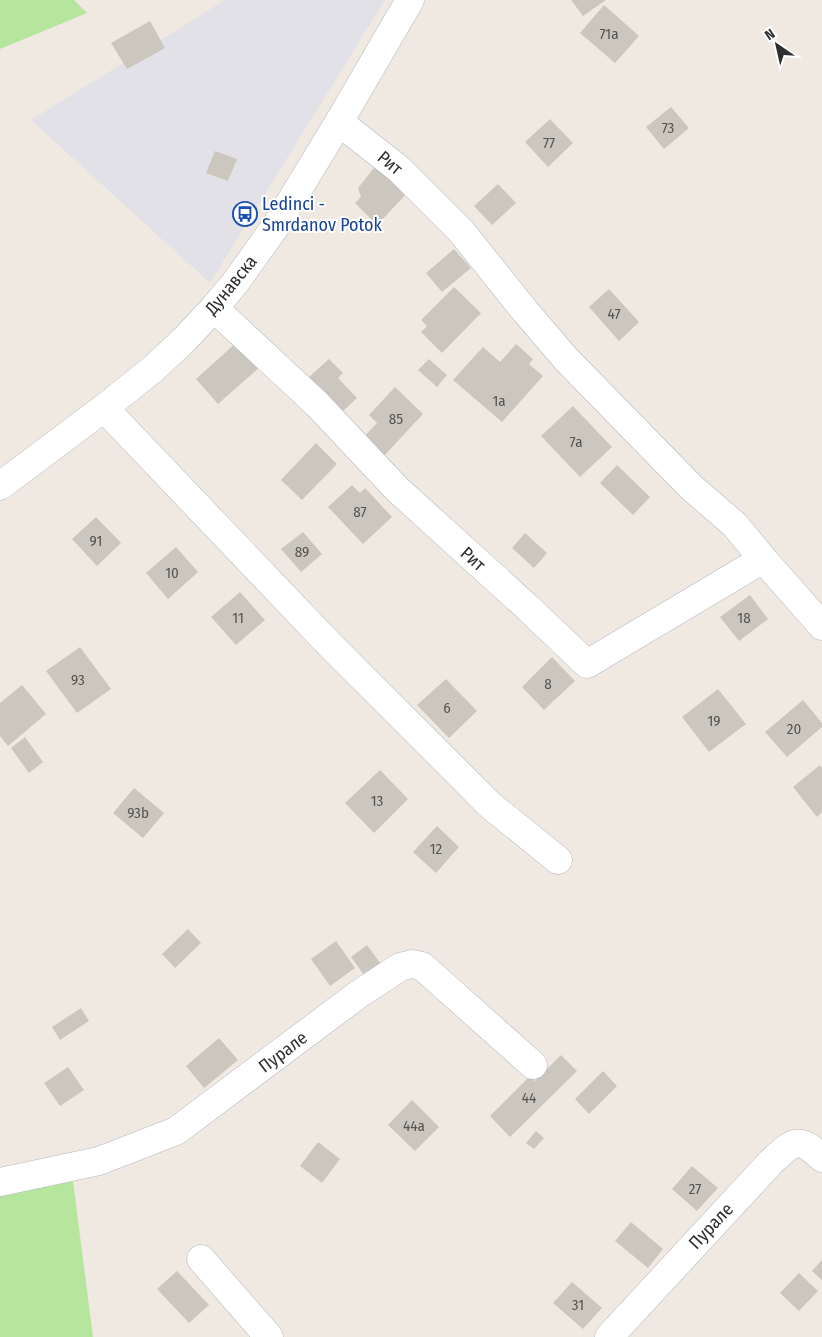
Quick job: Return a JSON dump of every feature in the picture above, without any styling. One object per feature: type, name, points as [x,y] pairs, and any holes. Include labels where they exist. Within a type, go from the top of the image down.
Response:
[{"type":"street","name":"Дунавска","points":[[0,486],[104,408],[159,363],[214,308],[235,283],[275,227],[410,0]]},
{"type":"street","name":"Рит","points":[[339,122],[399,169],[461,231],[566,359],[691,486],[735,525],[822,626]]},
{"type":"street","name":"Рит","points":[[214,308],[318,404],[397,489],[587,664],[763,559]]},
{"type":"street","points":[[104,408],[330,645],[490,805],[558,860]]},
{"type":"street","name":"Пурале","points":[[0,1182],[99,1162],[176,1131],[360,994],[400,967],[412,964],[422,966],[533,1065]]},
{"type":"street","name":"Пурале","points":[[609,1337],[764,1169],[783,1151],[793,1144],[801,1143],[811,1147],[822,1158]]},
{"type":"street","points":[[201,1259],[270,1337]]},
{"type":"shaded area","points":[[225,0],[385,0],[210,283],[31,120]]},
{"type":"green space","points":[[0,0],[74,0],[87,13],[0,49]]},
{"type":"green space","points":[[71,1166],[93,1337],[0,1337],[0,1187]]},
{"type":"building","points":[[571,0],[606,0],[583,16]]},
{"type":"building","points":[[604,5],[639,36],[615,63],[580,33]]},
{"type":"building","points":[[150,21],[165,48],[127,69],[111,43]]},
{"type":"building","points":[[671,107],[689,128],[664,149],[646,127]]},
{"type":"building","points":[[550,119],[573,143],[548,167],[525,142]]},
{"type":"building","points":[[215,151],[237,159],[228,181],[206,173]]},
{"type":"building","points":[[374,168],[384,171],[411,189],[377,225],[355,203],[361,197],[358,188]]},
{"type":"building","points":[[498,184],[516,203],[492,225],[474,206]]},
{"type":"building","points":[[454,249],[471,268],[442,292],[426,273]]},
{"type":"building","points":[[454,287],[481,313],[442,353],[421,332],[427,326],[421,320]]},
{"type":"building","points":[[609,289],[639,322],[619,341],[589,307]]},
{"type":"building","points":[[238,341],[261,366],[218,404],[196,379]]},
{"type":"building","points":[[516,344],[533,359],[529,364],[543,376],[502,422],[453,380],[483,347],[500,362]]},
{"type":"building","points":[[329,359],[343,373],[338,378],[357,398],[342,412],[309,377]]},
{"type":"building","points":[[429,359],[447,375],[437,387],[418,370]]},
{"type":"building","points":[[395,387],[423,414],[382,458],[362,439],[377,423],[369,415]]},
{"type":"building","points":[[573,406],[612,447],[580,477],[541,436]]},
{"type":"building","points":[[316,443],[337,464],[302,500],[281,480]]},
{"type":"building","points":[[617,465],[650,497],[633,515],[600,483]]},
{"type":"building","points":[[352,485],[360,493],[365,488],[392,517],[363,544],[328,507]]},
{"type":"building","points":[[96,517],[121,543],[97,566],[72,539]]},
{"type":"building","points":[[303,532],[322,554],[301,572],[281,549]]},
{"type":"building","points":[[525,533],[547,553],[534,568],[512,548]]},
{"type":"building","points":[[176,547],[198,572],[168,599],[146,573]]},
{"type":"building","points":[[240,592],[265,620],[236,645],[211,617]]},
{"type":"building","points":[[750,595],[768,619],[739,641],[720,617]]},
{"type":"building","points":[[80,647],[111,689],[77,713],[46,671]]},
{"type":"building","points":[[552,657],[575,681],[544,710],[522,687]]},
{"type":"building","points":[[446,679],[477,711],[449,738],[417,705]]},
{"type":"building","points":[[22,685],[46,714],[8,746],[0,736],[0,703]]},
{"type":"building","points":[[718,689],[746,724],[709,752],[682,717]]},
{"type":"building","points":[[803,700],[822,723],[822,727],[787,757],[765,732]]},
{"type":"building","points":[[25,737],[43,762],[29,773],[11,748]]},
{"type":"building","points":[[820,765],[822,768],[822,812],[817,817],[793,787]]},
{"type":"building","points":[[380,770],[408,799],[374,833],[345,803]]},
{"type":"building","points":[[134,788],[164,813],[143,838],[113,813]]},
{"type":"building","points":[[437,826],[459,847],[436,873],[413,852]]},
{"type":"building","points":[[188,929],[201,943],[175,968],[162,954]]},
{"type":"building","points":[[336,941],[355,968],[330,986],[311,959]]},
{"type":"building","points":[[367,945],[383,967],[367,979],[351,957]]},
{"type":"building","points":[[81,1008],[89,1021],[60,1040],[52,1027]]},
{"type":"building","points":[[219,1038],[238,1060],[204,1088],[186,1066]]},
{"type":"building","points":[[561,1055],[577,1071],[510,1137],[490,1116],[530,1076],[535,1081]]},
{"type":"building","points":[[68,1067],[84,1090],[60,1106],[44,1083]]},
{"type":"building","points":[[603,1071],[617,1086],[589,1114],[575,1099]]},
{"type":"building","points":[[412,1100],[439,1127],[415,1151],[388,1125]]},
{"type":"building","points":[[536,1131],[544,1138],[534,1149],[526,1143]]},
{"type":"building","points":[[318,1142],[340,1159],[322,1183],[300,1166]]},
{"type":"building","points":[[692,1166],[718,1188],[697,1211],[672,1189]]},
{"type":"building","points":[[631,1222],[663,1249],[648,1268],[615,1241]]},
{"type":"building","points":[[822,1260],[822,1280],[812,1271]]},
{"type":"building","points":[[177,1271],[209,1305],[189,1323],[157,1289]]},
{"type":"building","points":[[799,1273],[818,1291],[799,1311],[780,1293]]},
{"type":"building","points":[[572,1282],[602,1308],[583,1329],[553,1303]]},
{"type":"place","name":"Ledinci - Smrdanov Potok","points":[[245,214]]}]
